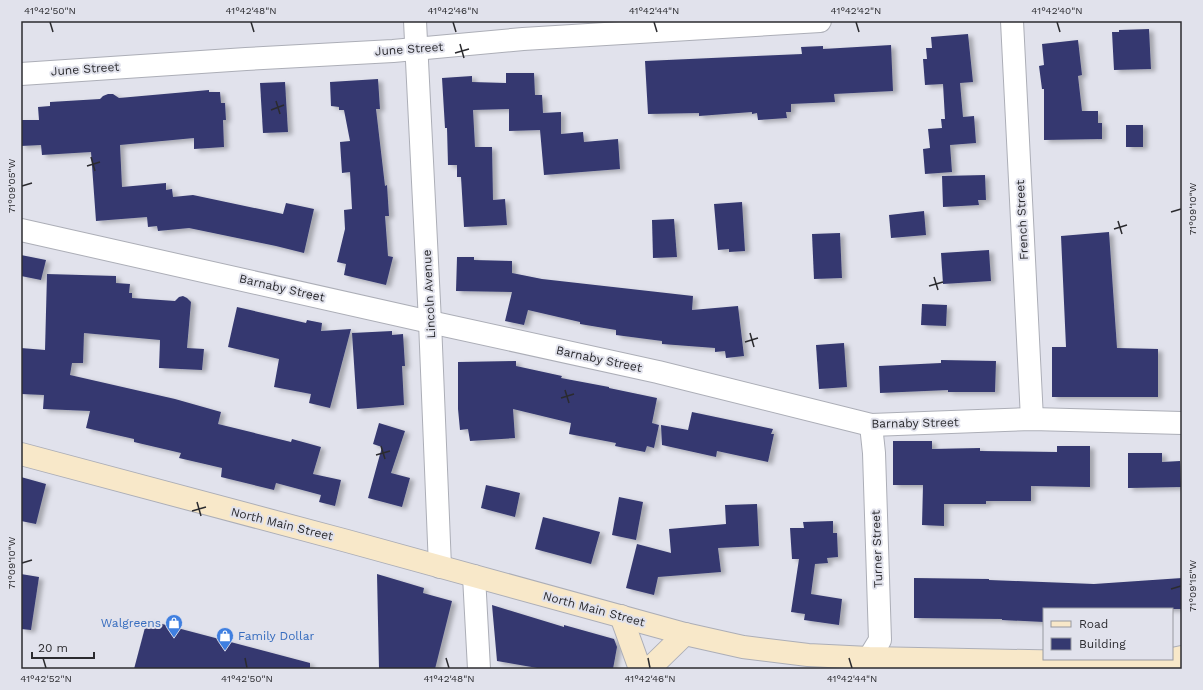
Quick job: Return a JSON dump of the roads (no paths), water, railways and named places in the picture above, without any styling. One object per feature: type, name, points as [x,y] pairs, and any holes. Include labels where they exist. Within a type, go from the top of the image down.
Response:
[{"type":"main road","name":"North Main Street","points":[[21,454],[685,634],[743,647],[867,664],[1126,663],[1168,660]]},
{"type":"main road","points":[[621,616],[640,669]]},
{"type":"main road","points":[[649,669],[685,634]]},
{"type":"street","name":"Lincoln Avenue","points":[[415,21],[430,322],[440,567]]},
{"type":"street","name":"June Street","points":[[21,74],[417,49],[523,39],[820,21]]},
{"type":"street","name":"French Street","points":[[1012,21],[1032,419]]},
{"type":"street","name":"Barnaby Street","points":[[21,230],[658,372],[871,425],[1032,419],[1182,423]]},
{"type":"street","name":"Turner Street","points":[[867,664],[880,640],[874,461],[871,425]]},
{"type":"street","points":[[474,576],[479,669]]},
{"type":"place","name":"Walgreens","points":[[174,638]]},
{"type":"place","name":"Family Dollar","points":[[225,651]]}]
